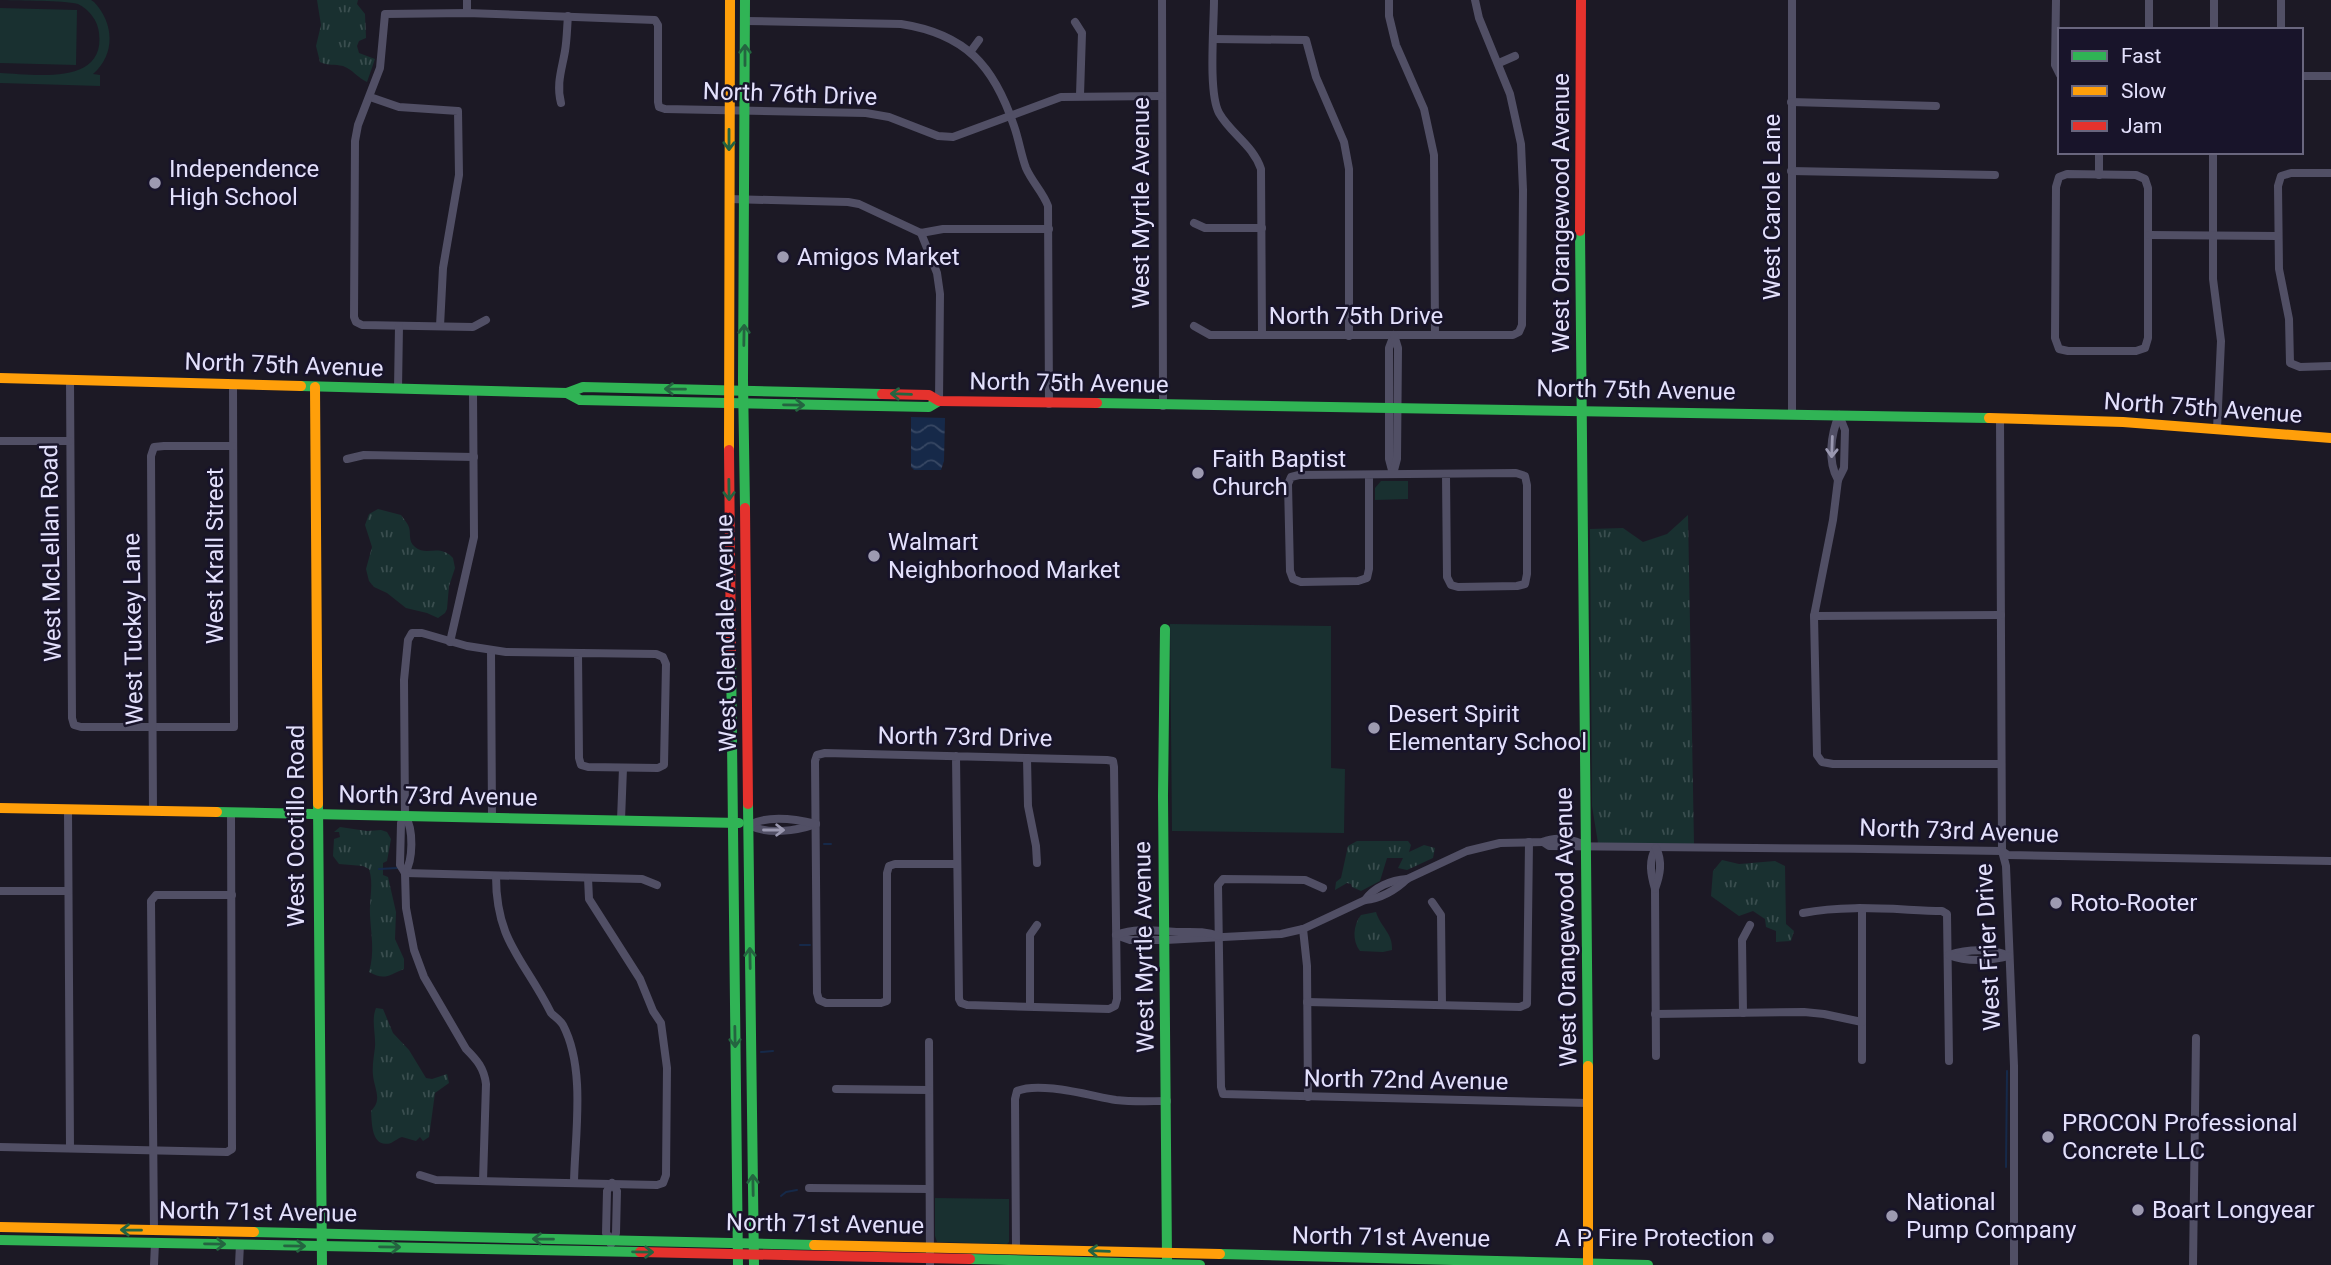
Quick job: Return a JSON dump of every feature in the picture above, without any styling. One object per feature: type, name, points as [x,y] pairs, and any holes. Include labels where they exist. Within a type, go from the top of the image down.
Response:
[{"type":"street","points":[[467,0],[467,13]]},
{"type":"street","name":"West Glendale Avenue","points":[[730,0],[729,403],[738,1254]]},
{"type":"street","name":"West Glendale Avenue","points":[[746,0],[743,390],[754,1254]]},
{"type":"street","name":"West Myrtle Avenue","points":[[1162,0],[1163,406]]},
{"type":"street","points":[[1214,0],[1215,102],[1224,120],[1258,159],[1262,176],[1262,335]]},
{"type":"street","points":[[1389,0],[1396,45],[1424,109],[1434,155],[1435,335]]},
{"type":"street","points":[[1475,0],[1479,18],[1499,64],[1515,56]]},
{"type":"street","name":"West Orangewood Avenue","points":[[1581,0],[1588,1264]]},
{"type":"street","name":"West Carole Lane","points":[[1792,0],[1792,414]]},
{"type":"street","points":[[2056,0],[2058,72]]},
{"type":"street","points":[[2149,0],[2149,28]]},
{"type":"street","points":[[2214,0],[2214,28]]},
{"type":"street","points":[[2281,0],[2281,28]]},
{"type":"street","points":[[486,320],[472,327],[399,326],[362,325],[356,322],[354,317],[355,141],[358,125],[383,55],[385,14],[568,16],[559,77],[561,103]]},
{"type":"street","name":"North 76th Drive","points":[[568,16],[655,20],[658,25],[659,107],[665,109],[866,113],[889,117],[946,138],[962,135],[1061,97],[1161,96]]},
{"type":"street","points":[[746,22],[901,24],[931,30],[971,51],[995,82],[1010,115],[1025,166],[1044,193],[1048,206],[1049,404]]},
{"type":"street","points":[[1075,22],[1082,33],[1080,95]]},
{"type":"street","points":[[1214,39],[1306,40],[1316,78],[1344,142],[1349,169],[1349,336]]},
{"type":"street","points":[[971,51],[979,40]]},
{"type":"street","name":"North 75th Drive","points":[[1194,326],[1210,335],[1513,335],[1519,332],[1522,325],[1521,144],[1516,113],[1499,64]]},
{"type":"street","points":[[2303,76],[2331,76]]},
{"type":"street","points":[[370,97],[399,107],[458,111],[459,175],[443,268],[440,326]]},
{"type":"street","points":[[1791,102],[1936,106]]},
{"type":"street","points":[[2099,154],[2099,175]]},
{"type":"street","points":[[2213,154],[2214,279],[2221,341],[2217,429]]},
{"type":"street","points":[[1791,171],[1995,174]]},
{"type":"street","points":[[2331,173],[2291,173],[2281,176],[2278,186],[2279,269],[2289,319],[2290,363],[2300,367],[2331,366]]},
{"type":"street","points":[[2067,174],[2136,175],[2145,179],[2148,188],[2148,235],[2148,338],[2145,348],[2136,351],[2059,349],[2056,338],[2056,187],[2059,177],[2067,174]]},
{"type":"street","points":[[729,199],[848,202],[859,204],[921,233],[943,229],[1049,229]]},
{"type":"street","points":[[1194,223],[1205,228],[1262,228]]},
{"type":"street","points":[[921,233],[937,272],[940,294],[939,401]]},
{"type":"street","points":[[2148,235],[2278,236]]},
{"type":"street","points":[[398,389],[399,326]]},
{"type":"street","points":[[1393,474],[1393,407],[1389,348],[1394,335]]},
{"type":"street","name":"North 75th Avenue","points":[[0,378],[567,393],[583,387],[743,390],[929,395],[939,401],[1049,404],[2000,418],[2123,422],[2331,438]]},
{"type":"street","name":"West McLellan Road","points":[[69,380],[74,725],[153,729]]},
{"type":"street","name":"West Krall Street","points":[[153,729],[234,727],[233,384]]},
{"type":"street","name":"West Ocotillo Road","points":[[315,387],[322,1265]]},
{"type":"street","points":[[450,642],[473,544],[473,391]]},
{"type":"street","name":"North 75th Avenue","points":[[567,393],[580,400],[929,407],[939,401]]},
{"type":"street","points":[[1839,415],[1833,429],[1832,456],[1832,469],[1838,480],[1814,615],[1817,755],[1822,761],[1833,764],[2001,764]]},
{"type":"street","name":"West Frier Drive","points":[[2000,418],[2002,851],[2006,866],[2014,1066],[2014,1265]]},
{"type":"street","points":[[0,442],[69,441]]},
{"type":"street","name":"West Tuckey Lane","points":[[153,811],[151,456],[154,447],[233,446]]},
{"type":"street","points":[[347,459],[365,455],[474,457]]},
{"type":"street","points":[[1368,475],[1367,578],[1358,581],[1301,582],[1293,579],[1290,571],[1288,484],[1291,477],[1393,474],[1516,473],[1525,476],[1525,584],[1451,585],[1447,577],[1446,475]]},
{"type":"street","points":[[1814,615],[2001,615]]},
{"type":"street","name":"West Myrtle Avenue","points":[[1165,629],[1163,796],[1167,1261]]},
{"type":"street","points":[[483,1181],[484,1073],[476,1058],[466,1049],[420,968],[408,922],[405,873],[400,864],[401,823],[405,816],[404,680],[408,640],[412,633],[422,633],[491,650],[656,654],[663,657],[666,664],[664,765],[658,768],[623,768],[581,765],[578,653]]},
{"type":"street","points":[[491,650],[492,818]]},
{"type":"street","name":"North 73rd Drive","points":[[816,824],[817,755],[1113,761],[1116,935]]},
{"type":"street","points":[[956,756],[961,1003],[1109,1009],[1115,1006],[1117,999],[1116,935]]},
{"type":"street","points":[[1027,758],[1028,806],[1037,846],[1037,863]]},
{"type":"street","points":[[621,820],[623,768]]},
{"type":"street","name":"North 73rd Avenue","points":[[0,808],[733,822],[759,830],[800,830],[816,824]]},
{"type":"street","points":[[68,810],[69,1149]]},
{"type":"street","points":[[0,1147],[227,1152],[232,1149],[231,813]]},
{"type":"street","points":[[816,824],[817,993],[819,1000],[827,1003],[881,1003],[887,1000],[889,866],[957,864]]},
{"type":"street","points":[[1307,1002],[1520,1007],[1527,1004],[1529,842]]},
{"type":"street","name":"North 73rd Avenue","points":[[1116,935],[1138,930],[1208,940],[1219,936],[1265,936],[1303,929],[1365,900],[1374,899],[1399,887],[1407,879],[1467,851],[1500,843],[1543,842],[1549,846],[1656,848],[2002,851],[2008,855],[2331,861]]},
{"type":"street","points":[[1656,848],[1651,856],[1651,876],[1655,889],[1656,1056]]},
{"type":"street","points":[[405,873],[642,879],[657,885]]},
{"type":"street","points":[[496,876],[497,906],[505,934],[551,1013],[561,1021],[572,1049],[577,1083],[574,1182]]},
{"type":"street","points":[[420,1175],[436,1180],[663,1183],[666,1175],[668,1087],[661,1023],[640,979],[589,899],[588,878]]},
{"type":"street","points":[[1219,936],[1218,885],[1223,878],[1305,880],[1323,888]]},
{"type":"street","points":[[0,891],[68,891]]},
{"type":"street","points":[[154,1265],[151,901],[156,895],[232,895]]},
{"type":"street","points":[[1432,902],[1441,915],[1442,1005]]},
{"type":"street","points":[[1803,913],[1819,909],[1862,909],[1942,911],[1947,914],[1950,1061]]},
{"type":"street","points":[[1862,909],[1862,1060]]},
{"type":"street","points":[[1030,1006],[1030,935],[1037,925]]},
{"type":"street","points":[[1743,1013],[1742,940],[1750,925]]},
{"type":"street","points":[[1303,929],[1306,946],[1308,1097]]},
{"type":"street","points":[[1138,930],[1138,940]]},
{"type":"street","name":"North 73rd Avenue","points":[[1116,935],[1138,940],[1165,935]]},
{"type":"street","name":"North 72nd Avenue","points":[[1219,936],[1223,1094],[1588,1103]]},
{"type":"street","points":[[1949,954],[1959,951],[1998,951],[2009,956]]},
{"type":"street","points":[[1655,1014],[1814,1012],[1862,1022]]},
{"type":"street","points":[[2193,1265],[2196,1038]]},
{"type":"street","points":[[929,1042],[930,1257]]},
{"type":"street","points":[[1016,1249],[1017,1091],[1023,1088],[1042,1088],[1119,1100],[1167,1101]]},
{"type":"street","points":[[836,1089],[929,1090]]},
{"type":"street","points":[[611,1246],[606,1233],[607,1191],[612,1183]]},
{"type":"street","points":[[809,1188],[929,1189]]},
{"type":"street","name":"North 71st Avenue","points":[[0,1227],[240,1244],[322,1240]]},
{"type":"street","name":"North 71st Avenue","points":[[0,1240],[154,1237],[611,1246],[738,1254],[1648,1265]]},
{"type":"street","points":[[239,1265],[240,1244]]},
{"type":"street","name":"North 71st Avenue","points":[[930,1257],[1016,1249],[1200,1265]]},
{"type":"green space","points":[[2,0],[94,2],[106,19],[110,38],[106,57],[93,74],[100,75],[100,86],[0,83],[0,73],[47,75],[79,70],[91,62],[98,50],[99,33],[92,16],[78,4]]},
{"type":"green space","points":[[317,0],[358,0],[357,4],[365,14],[366,38],[359,41],[359,53],[375,59],[367,82],[343,66],[320,62],[316,46],[321,25]]},
{"type":"green space","points":[[0,8],[77,10],[76,65],[0,63]]},
{"type":"green space","points":[[1381,481],[1408,481],[1408,499],[1375,500],[1375,488]]},
{"type":"green space","points":[[378,509],[401,515],[408,525],[411,542],[415,547],[424,551],[443,551],[453,558],[455,568],[449,586],[447,609],[438,618],[406,608],[369,581],[366,569],[372,547],[365,525],[369,514]]},
{"type":"green space","points":[[1688,515],[1694,844],[1598,843],[1592,806],[1590,529],[1623,528],[1643,542],[1667,534]]},
{"type":"green space","points":[[1170,624],[1331,626],[1331,768],[1345,769],[1344,833],[1172,831]]},
{"type":"green space","points":[[340,827],[381,830],[387,832],[391,839],[387,861],[383,863],[383,875],[388,877],[396,912],[395,939],[404,959],[404,969],[391,975],[383,977],[369,972],[372,950],[369,869],[339,864],[333,856],[334,839],[340,837],[339,832],[334,832]]},
{"type":"green space","points":[[1357,841],[1408,841],[1411,845],[1409,852],[1424,845],[1435,848],[1433,858],[1407,870],[1398,868],[1403,858],[1387,858],[1380,881],[1361,891],[1347,883],[1335,890],[1336,882],[1341,878],[1348,846]]},
{"type":"green space","points":[[1722,860],[1739,864],[1775,861],[1785,866],[1786,924],[1794,931],[1791,941],[1776,942],[1776,931],[1766,927],[1765,919],[1753,911],[1739,916],[1711,896],[1713,871]]},
{"type":"green space","points":[[1376,912],[1391,939],[1392,950],[1360,951],[1354,933],[1356,923],[1361,915]]},
{"type":"green space","points":[[376,1008],[383,1009],[393,1033],[409,1050],[426,1078],[432,1079],[447,1074],[449,1083],[435,1093],[429,1137],[423,1141],[420,1137],[416,1141],[402,1137],[384,1144],[376,1138],[372,1128],[371,1111],[377,1103],[373,1072]]},
{"type":"green space","points":[[935,1198],[1009,1199],[1009,1242],[937,1242]]},
{"type":"water","points":[[911,417],[945,418],[944,461],[941,470],[914,470],[911,467]]},
{"type":"waterway","points":[[824,844],[831,844]]},
{"type":"waterway","points":[[379,869],[397,868]]},
{"type":"waterway","points":[[800,945],[810,945]]},
{"type":"waterway","points":[[761,1052],[773,1051]]},
{"type":"waterway","points":[[2006,1167],[2007,1071]]},
{"type":"waterway","points":[[781,1196],[797,1190]]},
{"type":"traffic: fast","points":[[745,0],[745,508]]},
{"type":"traffic: fast","points":[[1580,231],[1588,1066]]},
{"type":"traffic: fast","points":[[301,386],[567,393],[583,387],[882,394]]},
{"type":"traffic: fast","points":[[567,393],[580,400],[929,407],[939,401]]},
{"type":"traffic: fast","points":[[1097,403],[1989,418]]},
{"type":"traffic: fast","points":[[1165,629],[1163,796],[1167,1260]]},
{"type":"traffic: fast","points":[[731,654],[738,1265]]},
{"type":"traffic: fast","points":[[318,804],[322,1265]]},
{"type":"traffic: fast","points":[[748,804],[754,1265]]},
{"type":"traffic: fast","points":[[217,812],[739,823]]},
{"type":"traffic: fast","points":[[254,1232],[814,1245]]},
{"type":"traffic: fast","points":[[0,1240],[640,1252]]},
{"type":"traffic: fast","points":[[1220,1254],[1648,1265]]},
{"type":"traffic: fast","points":[[970,1259],[1200,1265]]},
{"type":"traffic: slow","points":[[729,450],[730,0]]},
{"type":"traffic: slow","points":[[0,378],[301,386]]},
{"type":"traffic: slow","points":[[315,387],[318,804]]},
{"type":"traffic: slow","points":[[1989,418],[2123,422],[2331,438]]},
{"type":"traffic: slow","points":[[0,808],[217,812]]},
{"type":"traffic: slow","points":[[1588,1066],[1588,1265]]},
{"type":"traffic: slow","points":[[0,1227],[254,1232]]},
{"type":"traffic: slow","points":[[814,1245],[1220,1254]]},
{"type":"traffic: jam","points":[[1580,231],[1581,0]]},
{"type":"traffic: jam","points":[[882,394],[929,395],[939,401],[1097,403]]},
{"type":"traffic: jam","points":[[729,450],[731,654]]},
{"type":"traffic: jam","points":[[745,508],[748,804]]},
{"type":"traffic: jam","points":[[640,1252],[970,1259]]},
{"type":"place","name":"Independence High School","points":[[155,183]]},
{"type":"place","name":"Amigos Market","points":[[783,257]]},
{"type":"place","name":"Faith Baptist Church","points":[[1198,473]]},
{"type":"place","name":"Walmart Neighborhood Market","points":[[874,556]]},
{"type":"place","name":"Desert Spirit Elementary School","points":[[1374,728]]},
{"type":"place","name":"Roto-Rooter","points":[[2056,903]]},
{"type":"place","name":"PROCON Professional Concrete LLC","points":[[2048,1137]]},
{"type":"place","name":"Boart Longyear","points":[[2138,1210]]},
{"type":"place","name":"National Pump Company","points":[[1892,1216]]},
{"type":"place","name":"A P Fire Protection","points":[[1768,1238]]}]
